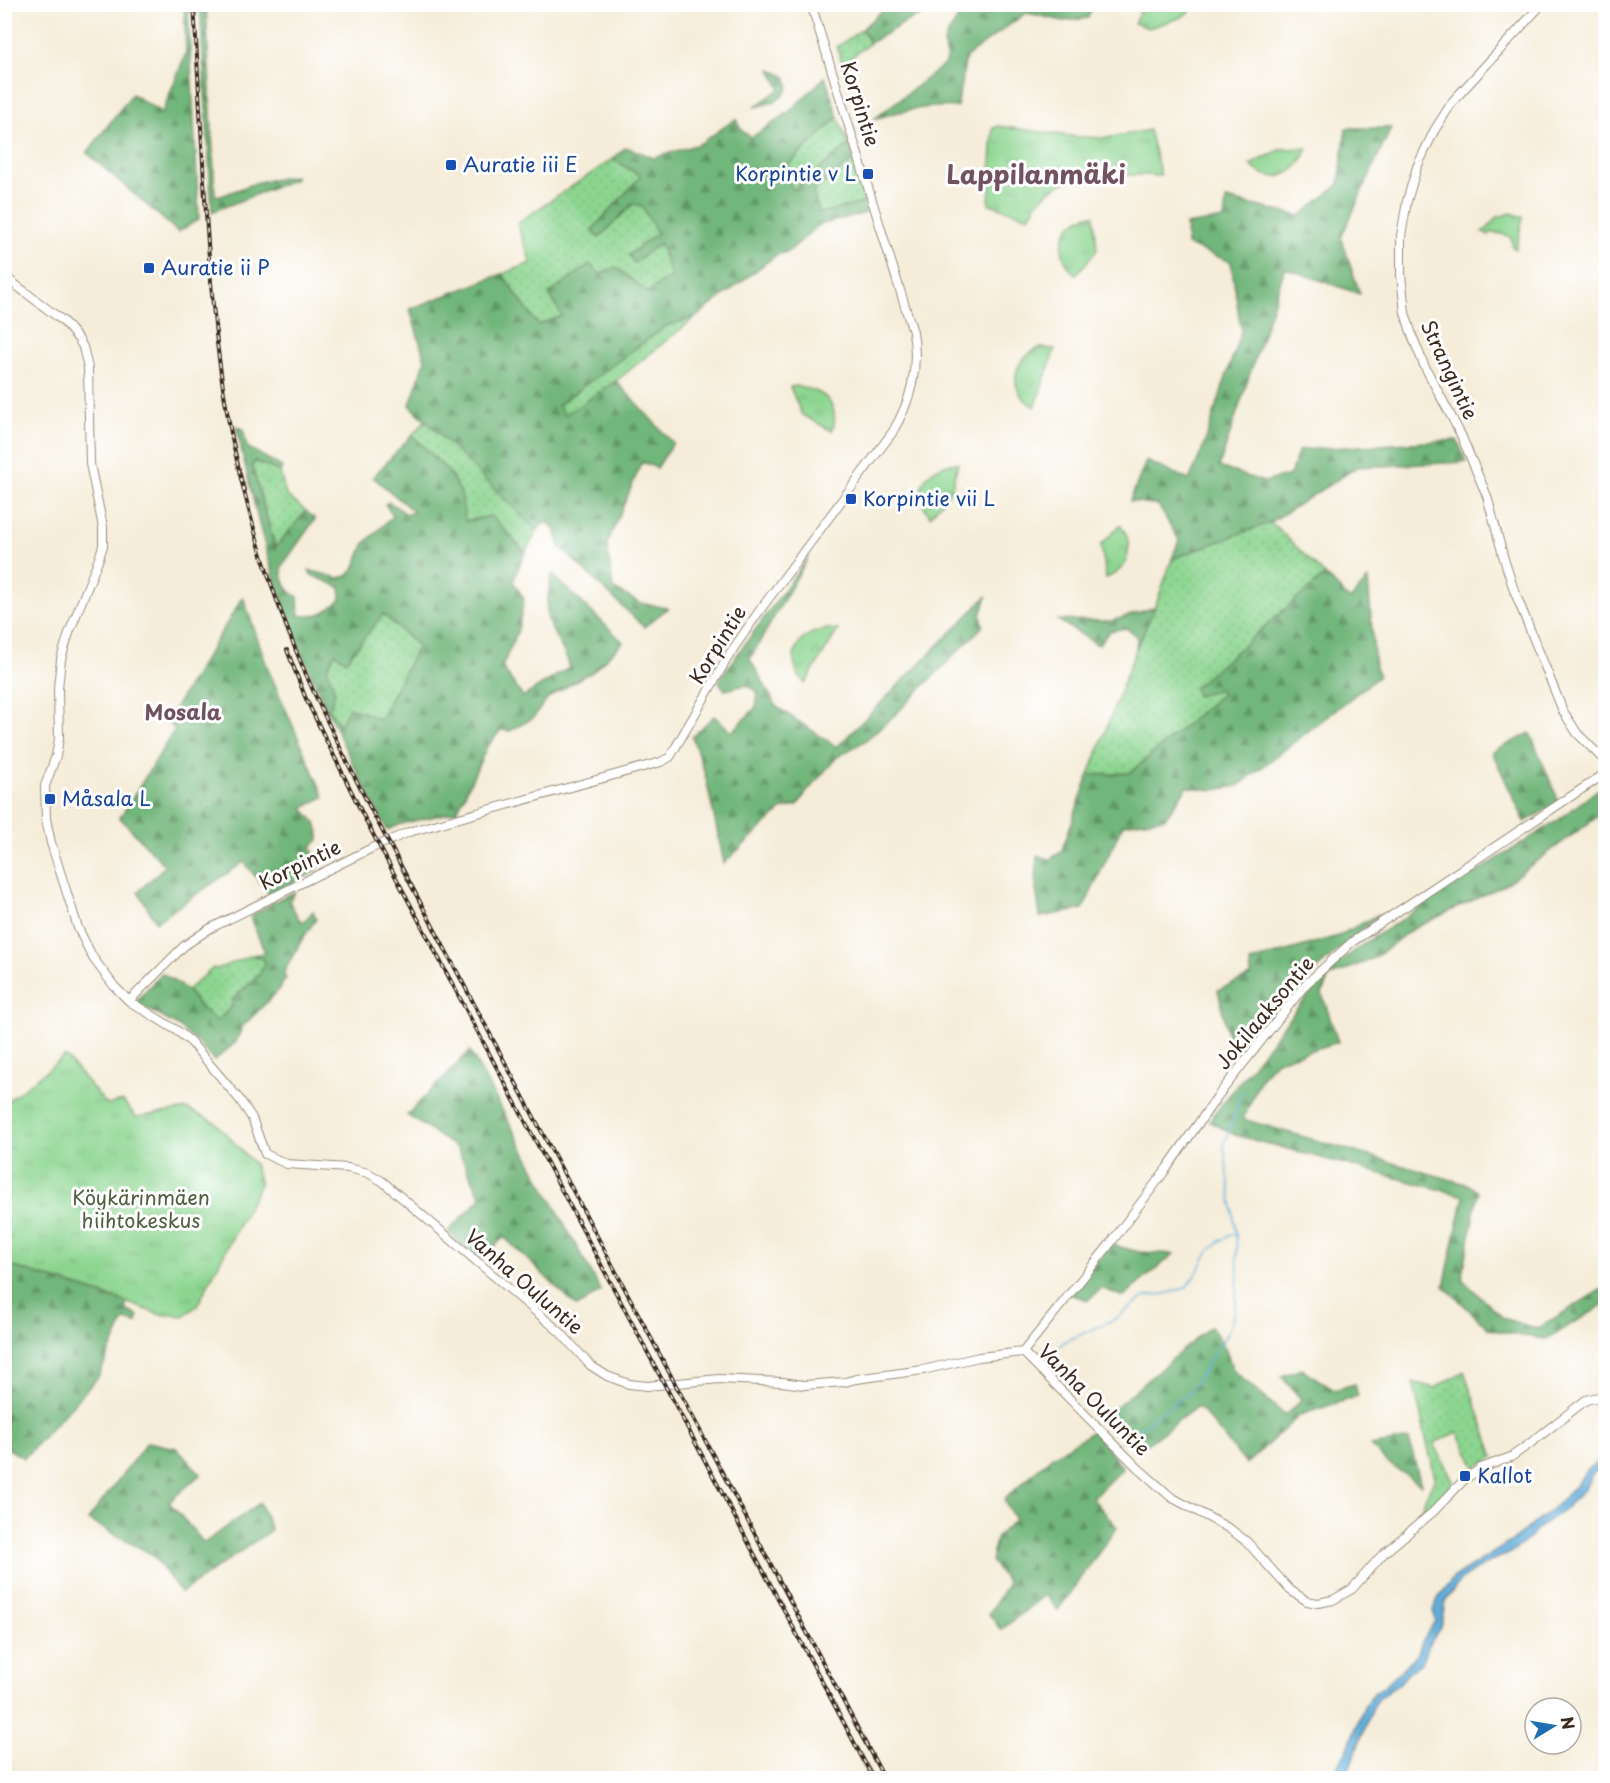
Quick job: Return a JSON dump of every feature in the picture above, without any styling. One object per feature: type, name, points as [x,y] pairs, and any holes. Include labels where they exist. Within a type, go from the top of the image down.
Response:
[{"type":"street","name":"Korpintie","points":[[129,1000],[184,946],[209,929],[372,848],[409,832],[661,762],[670,757],[726,660],[754,618],[892,433],[906,406],[914,382],[916,356],[913,332],[811,4]]},
{"type":"street","name":"Strangintie","points":[[1542,4],[1454,101],[1434,131],[1417,167],[1407,201],[1401,236],[1401,275],[1405,313],[1413,338],[1424,365],[1461,435],[1487,496],[1514,590],[1563,711],[1576,733],[1605,762]]},
{"type":"street","name":"Vanha Ouluntie","points":[[4,276],[70,328],[83,347],[88,368],[90,464],[103,527],[103,546],[99,561],[61,658],[58,688],[59,739],[56,756],[45,786],[51,843],[84,943],[93,958],[114,986],[129,1000],[190,1041],[240,1100],[252,1118],[265,1154],[287,1164],[348,1168],[368,1173],[382,1181],[560,1332],[590,1365],[607,1376],[628,1384],[647,1386],[719,1380],[804,1385],[834,1383],[923,1370],[979,1357],[1023,1352],[1138,1468],[1171,1497],[1230,1529],[1247,1542],[1290,1590],[1307,1601],[1318,1603],[1333,1600],[1352,1589],[1383,1554],[1426,1518],[1464,1480],[1481,1468],[1511,1457],[1586,1400],[1605,1395]]},
{"type":"street","name":"Jokilaaksontie","points":[[1023,1352],[1110,1244],[1217,1097],[1305,985],[1352,942],[1605,773]]},
{"type":"green space","points":[[184,5],[188,5],[199,219],[178,232],[87,153],[132,94],[162,113],[186,53]]},
{"type":"green space","points":[[200,5],[206,5],[215,195],[221,196],[258,182],[295,176],[295,179],[212,212]]},
{"type":"green space","points":[[888,5],[950,5],[909,20],[870,43],[862,29]]},
{"type":"green space","points":[[956,5],[1093,5],[1088,18],[1064,21],[1026,13],[966,57],[957,107],[915,109],[874,119],[945,64],[947,57],[944,43],[960,13],[960,8]]},
{"type":"green space","points":[[1147,5],[1183,5],[1191,10],[1182,17],[1149,28],[1134,23],[1141,9]]},
{"type":"green space","points":[[862,29],[870,43],[848,60],[844,68],[837,47]]},
{"type":"green space","points":[[771,69],[786,77],[789,86],[787,91],[770,103],[754,107],[780,89]]},
{"type":"green space","points":[[825,77],[838,117],[783,170],[793,190],[849,145],[854,159],[813,192],[819,213],[864,203],[866,213],[819,225],[789,251],[776,255],[696,317],[666,326],[558,405],[565,415],[616,381],[673,443],[657,468],[642,462],[607,544],[613,588],[639,603],[668,608],[644,627],[560,547],[555,529],[548,522],[541,525],[537,531],[410,405],[425,360],[410,309],[502,274],[538,325],[562,316],[549,294],[590,264],[600,274],[616,267],[647,292],[671,276],[660,243],[634,263],[629,255],[657,233],[641,205],[632,204],[599,238],[592,230],[641,176],[613,159],[626,147],[654,158],[699,144],[736,119],[742,130],[752,137],[789,112]]},
{"type":"green space","points":[[838,117],[849,145],[793,190],[783,170]]},
{"type":"green space","points":[[998,126],[1078,137],[1106,138],[1149,130],[1161,176],[1096,175],[1080,178],[1051,190],[1039,201],[1029,217],[989,204],[993,128]]},
{"type":"green space","points":[[1346,128],[1391,128],[1341,238],[1360,294],[1285,268],[1219,467],[1264,482],[1290,475],[1299,450],[1457,440],[1467,462],[1357,467],[1271,522],[1172,559],[1179,540],[1158,505],[1130,501],[1146,461],[1189,480],[1203,448],[1241,331],[1231,262],[1187,245],[1186,225],[1224,219],[1226,199],[1300,216],[1339,184]]},
{"type":"green space","points":[[1308,148],[1298,166],[1284,175],[1267,176],[1250,165],[1281,149]]},
{"type":"green space","points":[[613,159],[641,176],[592,230],[599,238],[633,204],[641,204],[657,233],[629,255],[634,263],[660,243],[671,276],[647,292],[616,267],[562,316],[538,325],[502,274],[531,263],[517,223]]},
{"type":"green space","points":[[854,159],[864,203],[819,213],[813,191]]},
{"type":"green space","points":[[1511,213],[1523,217],[1516,249],[1512,247],[1512,240],[1509,236],[1492,232],[1489,235],[1482,232],[1496,218]]},
{"type":"green space","points":[[1088,215],[1094,215],[1097,250],[1076,275],[1064,258],[1063,241],[1071,226]]},
{"type":"green space","points":[[696,317],[616,381],[564,416],[558,405],[666,326]]},
{"type":"green space","points":[[1040,348],[1055,349],[1035,407],[1020,393],[1016,385],[1016,376],[1023,360]]},
{"type":"green space","points":[[795,386],[819,393],[829,400],[834,415],[832,431],[802,415],[790,387]]},
{"type":"green space","points":[[426,420],[537,531],[525,553],[492,516],[464,521],[461,493],[448,471],[412,435]]},
{"type":"green space","points":[[236,426],[243,429],[247,447],[282,467],[280,472],[255,461],[252,466],[275,548],[306,511],[315,519],[282,566],[285,584],[298,597],[299,615],[317,615],[341,599],[340,587],[311,575],[309,570],[338,578],[347,576],[354,569],[365,543],[393,516],[385,504],[389,502],[407,514],[414,512],[373,477],[412,435],[448,471],[461,493],[465,521],[492,516],[525,553],[513,581],[524,599],[518,630],[502,667],[523,697],[570,667],[547,617],[552,574],[623,642],[591,673],[548,698],[533,718],[510,731],[501,730],[487,747],[457,811],[401,824],[387,830],[338,734],[308,668],[282,601],[266,550]],"holes":[[[383,614],[418,646],[380,719],[349,707],[340,725],[329,709],[335,693],[327,668],[335,653],[346,661]]]},
{"type":"green space","points":[[255,461],[280,472],[286,495],[306,511],[276,549],[252,466]]},
{"type":"green space","points":[[958,463],[951,491],[930,516],[921,497],[924,480],[938,468]]},
{"type":"green space","points":[[1271,522],[1325,575],[1194,688],[1220,688],[1222,694],[1130,773],[1089,775],[1172,559]]},
{"type":"green space","points":[[1120,525],[1128,540],[1128,556],[1120,569],[1106,578],[1101,545]]},
{"type":"green space","points":[[809,556],[750,659],[777,707],[837,747],[987,596],[981,615],[983,626],[896,714],[865,741],[837,757],[798,805],[781,810],[724,863],[705,774],[692,737],[714,716],[732,732],[756,707],[758,693],[746,685],[725,690],[719,682]]},
{"type":"green space","points":[[1325,575],[1350,600],[1368,579],[1375,668],[1379,676],[1238,786],[1214,790],[1187,787],[1165,818],[1123,824],[1083,909],[1040,917],[1036,889],[1037,856],[1050,859],[1061,852],[1089,775],[1130,773],[1222,694],[1220,689],[1197,696],[1194,688]]},
{"type":"green space","points":[[243,597],[268,669],[324,797],[304,807],[318,831],[319,840],[311,847],[317,868],[316,871],[270,895],[244,862],[156,922],[138,892],[165,866],[120,818],[175,729],[166,722]]},
{"type":"green space","points":[[1155,607],[1136,649],[1137,637],[1126,628],[1110,631],[1098,645],[1058,620],[1112,621]]},
{"type":"green space","points":[[383,614],[418,646],[380,719],[340,725],[329,709],[335,692],[327,668],[335,652],[347,660]]},
{"type":"green space","points":[[827,629],[838,630],[805,684],[798,675],[795,665],[796,649],[807,636]]},
{"type":"green space","points":[[1530,733],[1559,802],[1525,822],[1492,752]]},
{"type":"green space","points":[[1605,784],[1605,811],[1504,885],[1409,931],[1376,957],[1329,977],[1322,994],[1338,1042],[1277,1061],[1261,1078],[1243,1119],[1469,1185],[1478,1192],[1462,1279],[1503,1318],[1537,1329],[1605,1287],[1605,1303],[1546,1339],[1489,1329],[1444,1286],[1464,1196],[1235,1135],[1209,1121],[1295,1011],[1333,968],[1363,944],[1557,821]]},
{"type":"green space","points":[[295,892],[289,901],[299,919],[304,922],[313,911],[316,919],[283,974],[286,978],[277,992],[242,1027],[236,1042],[214,1061],[178,1026],[135,1002],[162,973],[187,990],[199,1006],[218,1020],[232,1006],[233,999],[259,975],[265,964],[263,959],[252,955],[265,953],[250,917],[275,901]]},
{"type":"green space","points":[[1380,914],[1288,994],[1233,1059],[1218,990],[1251,976],[1250,962],[1338,936]]},
{"type":"green space","points":[[252,955],[263,959],[266,964],[259,975],[233,999],[232,1006],[218,1021],[215,1020],[199,1006],[187,990],[213,968],[217,969]]},
{"type":"green space","points":[[470,1051],[601,1291],[577,1307],[504,1237],[480,1261],[448,1232],[481,1198],[457,1148],[407,1115]]},
{"type":"green space","name":"Köykärinmäen hiihtokeskus","points":[[65,1056],[107,1105],[123,1101],[136,1117],[187,1109],[215,1122],[254,1164],[260,1184],[197,1306],[183,1316],[158,1314],[115,1298],[5,1264],[5,1103]]},
{"type":"green space","points":[[1110,1244],[1139,1252],[1174,1254],[1123,1297],[1102,1288],[1088,1300],[1069,1294]]},
{"type":"green space","points":[[14,1267],[126,1302],[126,1310],[138,1316],[137,1323],[124,1320],[98,1377],[24,1458],[5,1447],[5,1271]]},
{"type":"green space","points":[[1211,1326],[1225,1348],[1233,1370],[1285,1415],[1302,1400],[1281,1376],[1302,1369],[1334,1390],[1355,1384],[1358,1396],[1300,1415],[1246,1464],[1198,1406],[1139,1450],[1103,1418]]},
{"type":"green space","points":[[1464,1371],[1494,1457],[1475,1467],[1458,1432],[1434,1443],[1454,1483],[1420,1520],[1425,1498],[1435,1478],[1413,1382],[1435,1388]]},
{"type":"green space","points":[[1093,1431],[1123,1468],[1092,1498],[1117,1527],[1058,1610],[1045,1595],[1001,1630],[989,1614],[1008,1583],[991,1561],[997,1536],[1015,1520],[1004,1500],[1051,1457]]},
{"type":"green space","points":[[1409,1439],[1421,1485],[1385,1461],[1371,1446]]},
{"type":"green space","points":[[147,1442],[176,1448],[201,1474],[169,1502],[204,1543],[260,1503],[271,1530],[181,1593],[153,1555],[88,1520]]},
{"type":"water","points":[[1605,1458],[1605,1467],[1593,1473],[1585,1488],[1567,1507],[1509,1554],[1495,1559],[1460,1581],[1445,1602],[1441,1628],[1428,1645],[1422,1662],[1398,1685],[1380,1697],[1373,1707],[1351,1764],[1340,1778],[1330,1778],[1347,1750],[1365,1704],[1375,1692],[1417,1655],[1435,1621],[1433,1610],[1439,1597],[1453,1578],[1512,1541],[1558,1504],[1588,1468]]},
{"type":"waterway","points":[[1120,1442],[1189,1393],[1229,1330],[1235,1311],[1238,1272],[1236,1233],[1224,1146],[1242,1091]]},
{"type":"waterway","points":[[1044,1359],[1064,1342],[1115,1319],[1144,1297],[1186,1288],[1209,1251],[1221,1240],[1236,1233]]},
{"type":"railway","points":[[194,4],[208,246],[221,374],[247,504],[266,570],[289,634],[323,712],[374,815],[884,1778]]},
{"type":"railway","points":[[287,650],[306,699],[365,819],[873,1778]]},
{"type":"place","name":"Auratie iii E","points":[[451,165]]},
{"type":"place","name":"Korpintie v L","points":[[868,174]]},
{"type":"place","name":"Auratie ii P","points":[[149,268]]},
{"type":"place","name":"Korpintie vii L","points":[[851,499]]},
{"type":"place","name":"Måsala L","points":[[50,799]]},
{"type":"place","name":"Kallot","points":[[1465,1476]]},
{"type":"district","name":"Lappilanmäki","points":[[1036,175]]},
{"type":"district","name":"Mosala","points":[[183,713]]}]
